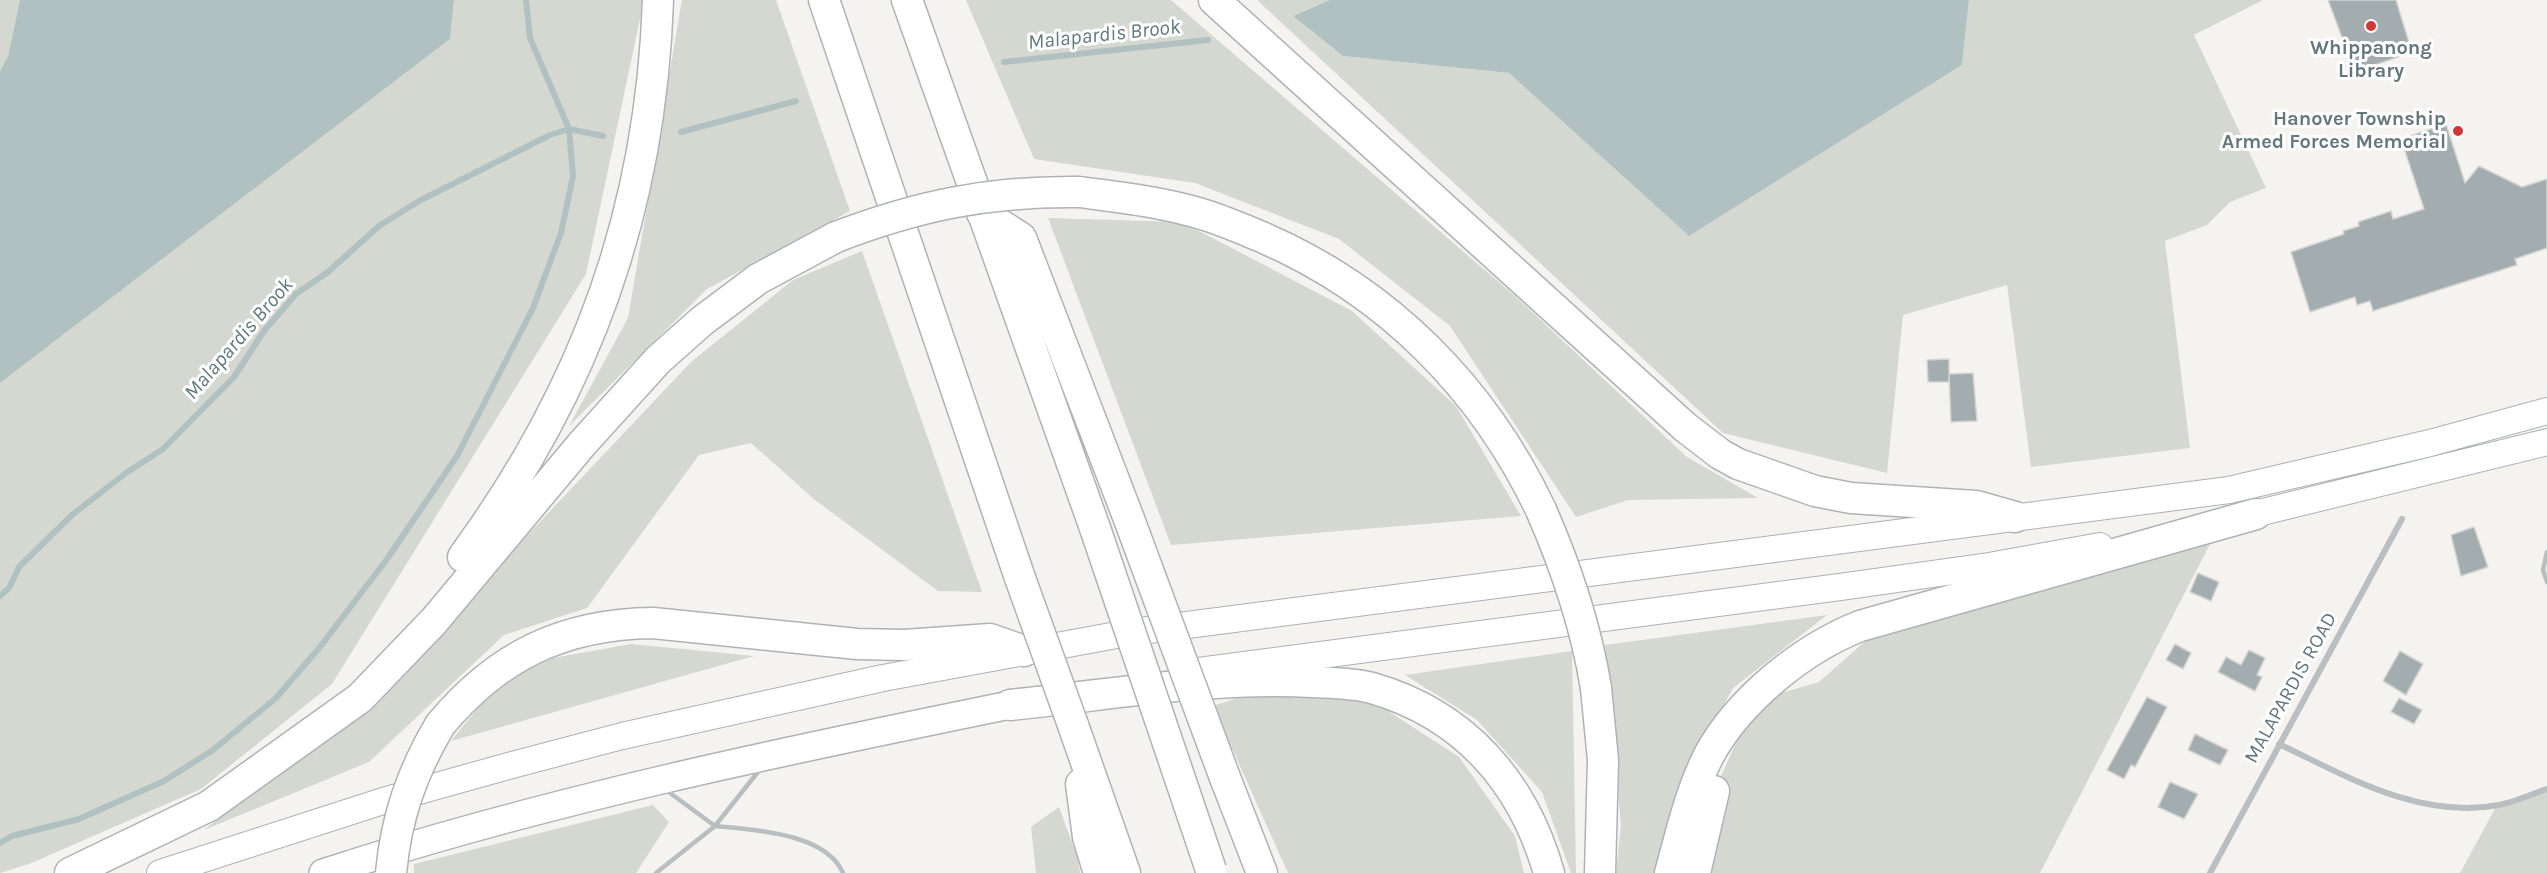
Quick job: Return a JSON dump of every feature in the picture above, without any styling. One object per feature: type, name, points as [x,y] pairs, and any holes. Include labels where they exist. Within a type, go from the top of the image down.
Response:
[{"type":"highway","points":[[310,734],[400,640],[453,571],[500,507],[564,394],[613,274],[631,207],[647,126],[656,49],[658,0]]},
{"type":"highway","points":[[824,0],[1020,578],[1125,873]]},
{"type":"highway","points":[[907,0],[1096,531],[1212,871]]},
{"type":"highway","points":[[1214,0],[1685,428],[1720,454],[1738,464],[1815,491],[1851,498],[1976,506],[2015,517]]},
{"type":"highway","points":[[70,873],[209,806],[360,698],[434,621],[582,444],[658,360],[702,321],[758,279],[836,237],[897,215],[980,196],[1079,192],[1137,199],[1193,211],[1234,225],[1297,253],[1373,299],[1427,348],[1492,423],[1523,472],[1541,510],[1559,552],[1589,646],[1596,688],[1603,760],[1600,873]]},
{"type":"highway","points":[[982,213],[1021,238],[1262,873]]},
{"type":"highway","points":[[1670,873],[1694,790],[1709,755],[1744,709],[1808,652],[1860,626],[2256,514]]},
{"type":"highway","points":[[391,873],[401,808],[418,762],[440,725],[459,702],[490,673],[514,657],[554,639],[589,629],[624,623],[653,623],[857,644],[904,645],[990,639],[1024,651]]},
{"type":"highway","points":[[323,873],[559,804],[772,753],[1010,705],[1239,681],[1282,680],[1370,688],[1423,708],[1460,732],[1507,781],[1524,808],[1539,838],[1548,873]]},
{"type":"highway","points":[[1695,873],[1720,770],[1736,733],[1769,685]]},
{"type":"highway","points":[[1073,725],[1088,837],[1099,873]]},
{"type":"main road","points":[[160,873],[383,801],[622,736],[822,690],[1133,632],[2229,490],[2420,446],[2547,411]]},
{"type":"main road","points":[[1010,705],[1195,671],[1989,566],[2256,514],[2547,442]]},
{"type":"street","name":"MALAPARDIS ROAD","points":[[2210,873],[2402,519]]},
{"type":"street","points":[[2279,744],[2372,788],[2437,805],[2499,805],[2547,789]]},
{"type":"lane","points":[[2547,552],[2543,570],[2547,582]]},
{"type":"lane","points":[[656,873],[715,826],[772,753]]},
{"type":"lane","points":[[654,781],[715,826],[769,831],[827,851],[838,860],[843,873]]},
{"type":"shaded area","points":[[0,0],[20,0],[8,56],[0,71]]},
{"type":"shaded area","points":[[20,0],[454,0],[450,39],[0,383],[0,71],[8,56]]},
{"type":"shaded area","points":[[454,0],[644,0],[586,274],[332,684],[201,789],[29,864],[0,873],[0,383],[450,39]]},
{"type":"shaded area","points":[[682,0],[776,0],[850,211],[707,289],[569,426],[628,318]]},
{"type":"shaded area","points":[[966,0],[1171,0],[1515,296],[1687,457],[1758,498],[1628,500],[1576,517],[1450,326],[1339,239],[1195,183],[1034,159]]},
{"type":"shaded area","points":[[1257,0],[1330,0],[1293,16],[1343,56],[1509,73],[1689,236],[1962,65],[1969,0],[2263,0],[2194,35],[2266,188],[2230,202],[2207,225],[2165,241],[2190,448],[2031,467],[2007,285],[1903,315],[1887,473],[1723,433]]},
{"type":"shaded area","points":[[1330,0],[1969,0],[1962,65],[1689,236],[1509,73],[1343,56],[1293,16]]},
{"type":"shaded area","points":[[1048,218],[1182,222],[1352,311],[1456,406],[1521,516],[1171,545]]},
{"type":"shaded area","points":[[862,251],[982,592],[938,591],[815,500],[751,443],[699,455],[587,608],[504,635],[369,762],[204,830],[377,694],[691,362],[793,280]]},
{"type":"shaded area","points":[[2210,544],[2040,873],[1703,873],[1717,785],[1739,736],[1771,696],[1819,682],[1879,629]]},
{"type":"shaded area","points":[[1827,615],[1733,688],[1680,787],[1655,873],[1616,873],[1621,825],[1605,645]]},
{"type":"shaded area","points":[[631,644],[754,656],[451,741],[498,683],[553,658]]},
{"type":"shaded area","points":[[1572,651],[1576,873],[1571,873],[1542,792],[1477,720],[1405,675]]},
{"type":"shaded area","points":[[1301,691],[1379,705],[1459,757],[1515,836],[1524,873],[1288,873],[1213,706],[1243,696]]},
{"type":"shaded area","points":[[2547,792],[2547,873],[2460,873],[2497,805]]},
{"type":"shaded area","points":[[653,805],[669,822],[636,873],[414,873],[414,864]]},
{"type":"shaded area","points":[[1059,807],[1078,859],[1080,873],[1036,873],[1031,827]]},
{"type":"building","name":"Whippanong Library","points":[[2328,0],[2396,0],[2412,52],[2355,72]]},
{"type":"building","points":[[2446,124],[2465,183],[2479,166],[2522,187],[2547,179],[2547,248],[2515,259],[2517,265],[2373,311],[2370,301],[2357,305],[2355,297],[2310,312],[2291,252],[2344,234],[2343,231],[2359,226],[2358,222],[2391,211],[2393,219],[2424,209],[2401,139]]},
{"type":"building","points":[[1949,359],[1949,382],[1928,382],[1927,360]]},
{"type":"building","points":[[1973,373],[1977,421],[1951,422],[1949,374]]},
{"type":"building","points":[[2474,527],[2488,567],[2461,576],[2451,535]]},
{"type":"building","points":[[2198,573],[2219,582],[2211,601],[2190,592]]},
{"type":"building","points":[[2175,644],[2191,653],[2183,669],[2166,660]]},
{"type":"building","points":[[2249,650],[2265,658],[2257,675],[2262,677],[2255,691],[2218,672],[2226,657],[2241,665]]},
{"type":"building","points":[[2400,651],[2423,664],[2406,695],[2383,681]]},
{"type":"building","points":[[2147,697],[2167,707],[2135,767],[2131,765],[2124,779],[2107,770]]},
{"type":"building","points":[[2399,698],[2422,710],[2414,724],[2391,712]]},
{"type":"building","points":[[2195,734],[2228,750],[2220,765],[2188,750]]},
{"type":"building","points":[[2170,782],[2198,794],[2184,819],[2158,807]]},
{"type":"waterway","points":[[0,843],[12,836],[79,819],[164,781],[213,750],[276,698],[320,647],[387,559],[457,456],[533,308],[561,233],[573,176],[569,129],[530,38],[526,0]]},
{"type":"waterway","name":"Malapardis Brook","points":[[1004,62],[1208,40]]},
{"type":"waterway","name":"Malapardis Brook","points":[[681,132],[796,101]]},
{"type":"waterway","name":"Malapardis Brook","points":[[0,596],[9,588],[19,567],[72,515],[126,473],[163,449],[234,377],[264,331],[296,294],[328,272],[379,226],[419,201],[550,135],[569,129],[603,136]]},
{"type":"place","name":"Whippanong Library","points":[[2371,26]]},
{"type":"place","name":"Hanover Township Armed Forces Memorial","points":[[2458,131]]}]
